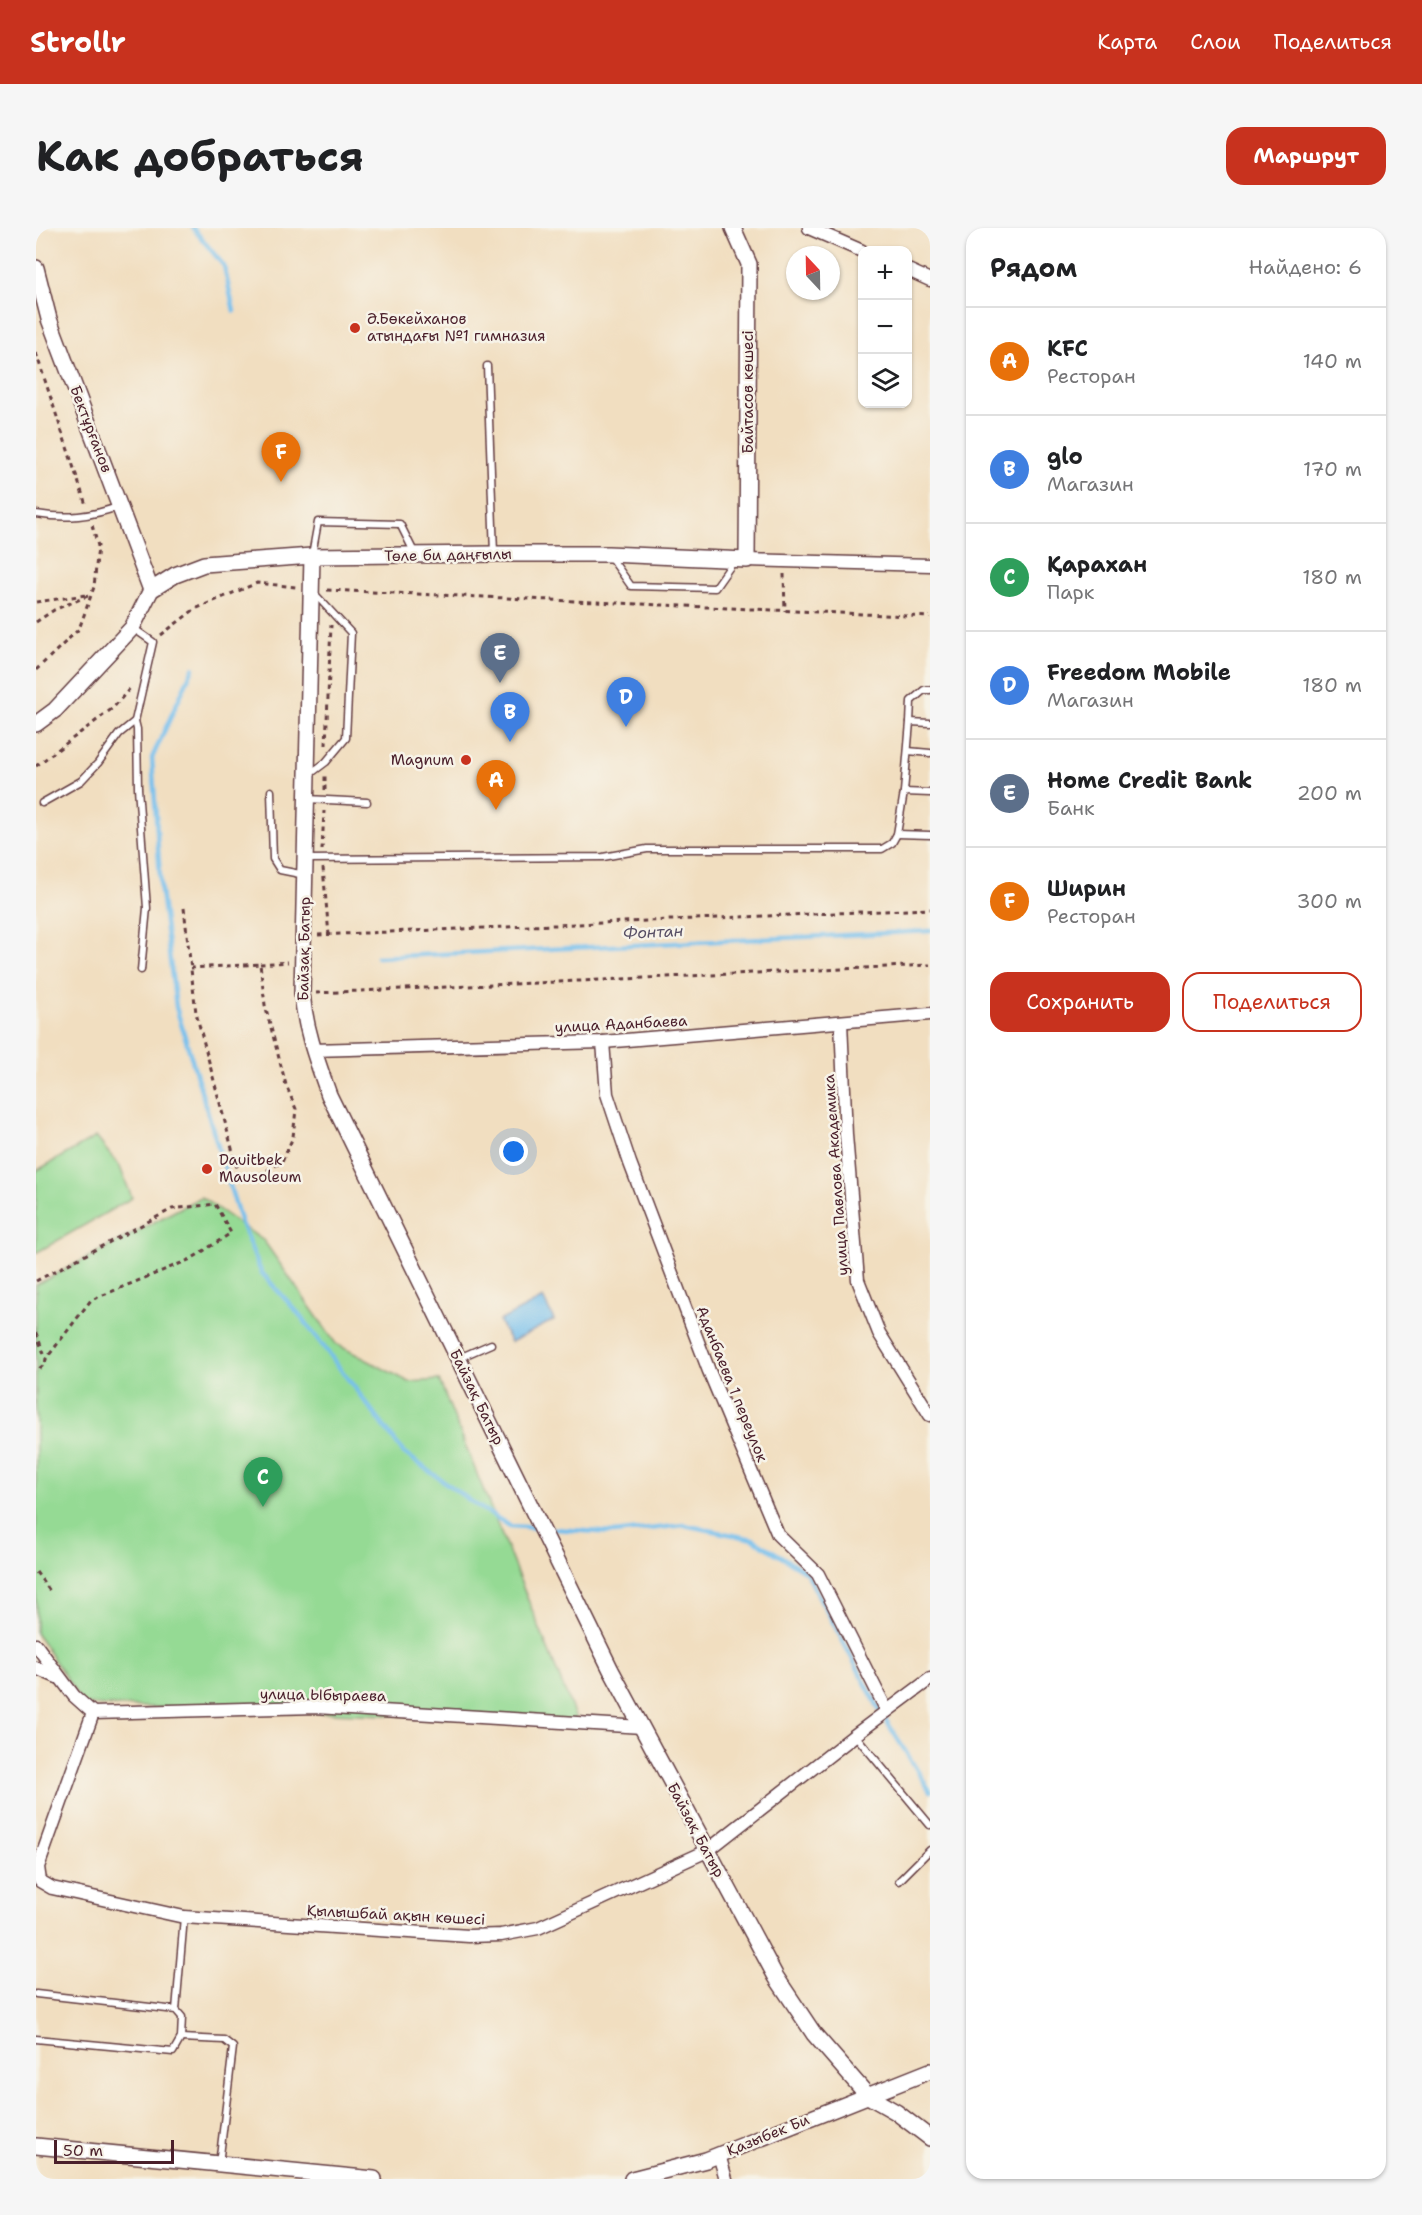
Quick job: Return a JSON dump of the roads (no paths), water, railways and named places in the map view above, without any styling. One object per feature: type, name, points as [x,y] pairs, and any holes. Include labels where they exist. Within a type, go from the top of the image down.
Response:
[{"type":"street","name":"Байтасов көшесі","points":[[733,228],[749,264],[742,560]]},
{"type":"street","points":[[809,228],[858,249]]},
{"type":"street","name":"Бектұрғанов","points":[[36,268],[43,315],[120,505],[151,590]]},
{"type":"street","points":[[912,272],[930,280]]},
{"type":"street","name":"Төле би даңғылы","points":[[151,590],[175,575],[204,564],[312,556],[608,555],[930,565]]},
{"type":"street","name":"Байзақ Батыр","points":[[312,556],[302,993],[304,1015],[313,1050],[329,1095],[610,1670],[776,1977],[814,2034],[868,2096],[896,2112],[930,2139]]},
{"type":"street","points":[[36,724],[55,710],[132,628],[151,590]]},
{"type":"street","name":"улица Аданбаева","points":[[313,1050],[603,1042],[930,1014]]},
{"type":"street","name":"улица Павлова Академика","points":[[841,1022],[846,1135],[858,1280],[879,1334],[930,1416]]},
{"type":"street","name":"Аданбаева 1 переулок","points":[[603,1042],[607,1094],[630,1163],[709,1371],[773,1524],[778,1535],[818,1574],[887,1711]]},
{"type":"street","points":[[36,1645],[58,1677],[93,1713]]},
{"type":"street","points":[[36,1668],[58,1677]]},
{"type":"street","name":"Қылышбай ақын көшесі","points":[[93,1713],[38,1867],[38,1881],[52,1888],[184,1917],[469,1936],[501,1935],[538,1928],[707,1851],[930,1679]]},
{"type":"street","name":"улица Ыбыраева","points":[[93,1713],[316,1707],[642,1727]]},
{"type":"street","name":"Қазыбек Би","points":[[632,2179],[719,2155],[930,2071]]},
{"type":"street","points":[[36,2146],[374,2179]]},
{"type":"street","points":[[719,2155],[726,2179]]},
{"type":"lane","points":[[487,366],[494,554]]},
{"type":"lane","points":[[36,514],[63,518],[102,513],[120,505]]},
{"type":"lane","points":[[312,556],[318,522],[399,524],[415,555]]},
{"type":"lane","points":[[608,555],[631,585],[643,586],[715,588],[742,560]]},
{"type":"lane","points":[[307,776],[326,762],[346,738],[351,633],[311,589]]},
{"type":"lane","points":[[132,628],[153,642],[135,721],[147,908],[141,970]]},
{"type":"lane","points":[[271,791],[273,859],[280,870],[306,867],[603,856],[647,849],[882,849],[892,843],[897,834],[904,792],[911,701],[924,690],[930,690]]},
{"type":"lane","points":[[42,803],[81,781],[98,763],[119,734],[135,721]]},
{"type":"lane","points":[[910,722],[930,723]]},
{"type":"lane","points":[[908,751],[930,753]]},
{"type":"lane","points":[[904,792],[930,793]]},
{"type":"lane","points":[[307,799],[367,802]]},
{"type":"lane","points":[[897,834],[930,835]]},
{"type":"lane","points":[[458,1359],[491,1344]]},
{"type":"lane","points":[[855,1735],[930,1825]]},
{"type":"lane","points":[[899,1881],[930,1850]]},
{"type":"lane","points":[[176,2010],[184,1917]]},
{"type":"lane","points":[[36,1994],[176,2010],[182,2017],[181,2038],[173,2052],[36,2039]]},
{"type":"lane","points":[[181,2038],[224,2040],[233,2047],[219,2164]]},
{"type":"water","points":[[543,1298],[554,1320],[511,1342],[499,1321]]},
{"type":"waterway","points":[[193,228],[224,266],[234,311]]},
{"type":"waterway","points":[[193,668],[152,758],[161,892],[176,1007],[241,1223],[261,1272],[298,1313],[404,1453],[479,1507],[510,1526],[614,1533],[684,1525],[753,1539],[806,1572],[879,1709],[930,1791]]},
{"type":"waterway","name":"Фонтан","points":[[377,957],[930,931]]},
{"type":"place","name":"Ә.Бөкейханов атындағы №1 гимназия","points":[[355,328]]},
{"type":"place","name":"Ширин","points":[[281,482]]},
{"type":"place","name":"Home Credit Bank","points":[[500,683]]},
{"type":"place","name":"Freedom Mobile","points":[[626,727]]},
{"type":"place","name":"glo","points":[[510,742]]},
{"type":"place","name":"Magnum","points":[[466,760]]},
{"type":"place","name":"KFC","points":[[496,810]]},
{"type":"place","name":"Dauitbek Mausoleum","points":[[207,1169]]},
{"type":"place","name":"Қарахан","points":[[263,1507]]}]
